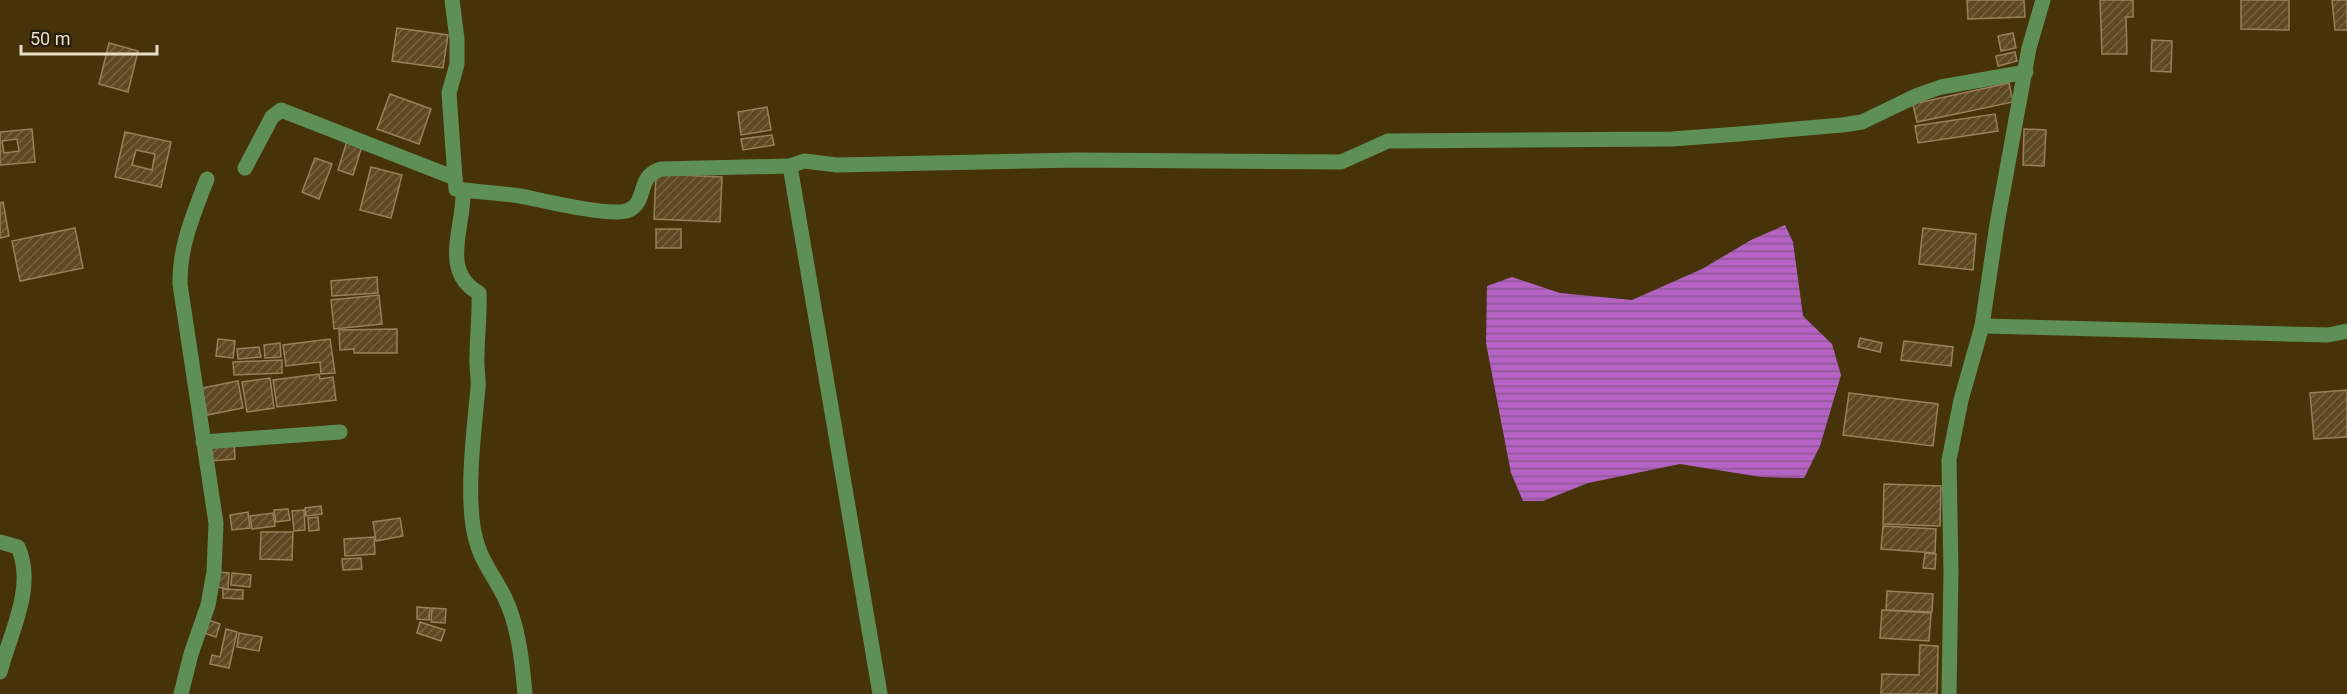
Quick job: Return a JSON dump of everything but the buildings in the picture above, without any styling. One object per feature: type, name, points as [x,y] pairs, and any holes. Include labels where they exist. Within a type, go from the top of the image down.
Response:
[{"type":"street","points":[[452,0],[457,39],[457,64],[449,93],[459,184],[463,200],[456,252],[459,276],[468,287],[479,292],[480,316],[477,357],[478,386],[473,421],[473,525],[480,558],[505,597],[515,628],[522,658],[525,694]]},
{"type":"street","points":[[1949,694],[1951,571],[1948,460],[1961,400],[1982,326],[1997,224],[2029,48],[2043,0]]},
{"type":"street","points":[[245,168],[272,117],[278,111],[285,110],[459,184],[592,209],[624,212],[632,209],[638,203],[649,175],[661,169],[790,166],[804,161],[837,165],[1077,160],[1341,162],[1388,141],[1672,139],[1862,122],[1918,95],[1941,87],[2026,72]]},
{"type":"street","points":[[790,166],[880,694]]},
{"type":"street","points":[[181,694],[191,654],[208,605],[216,554],[216,523],[180,284],[179,264],[191,219],[207,179]]},
{"type":"street","points":[[1982,326],[2328,335],[2347,331]]},
{"type":"street","points":[[203,442],[340,432]]},
{"type":"street","points":[[0,542],[18,547],[22,555],[24,576],[21,605],[0,672]]},
{"type":"shaded area","points":[[1785,225],[1793,242],[1803,316],[1832,344],[1841,375],[1820,446],[1804,478],[1761,477],[1680,464],[1588,483],[1543,501],[1523,501],[1511,473],[1486,343],[1487,286],[1512,277],[1560,293],[1632,300],[1702,269],[1751,240]]}]
